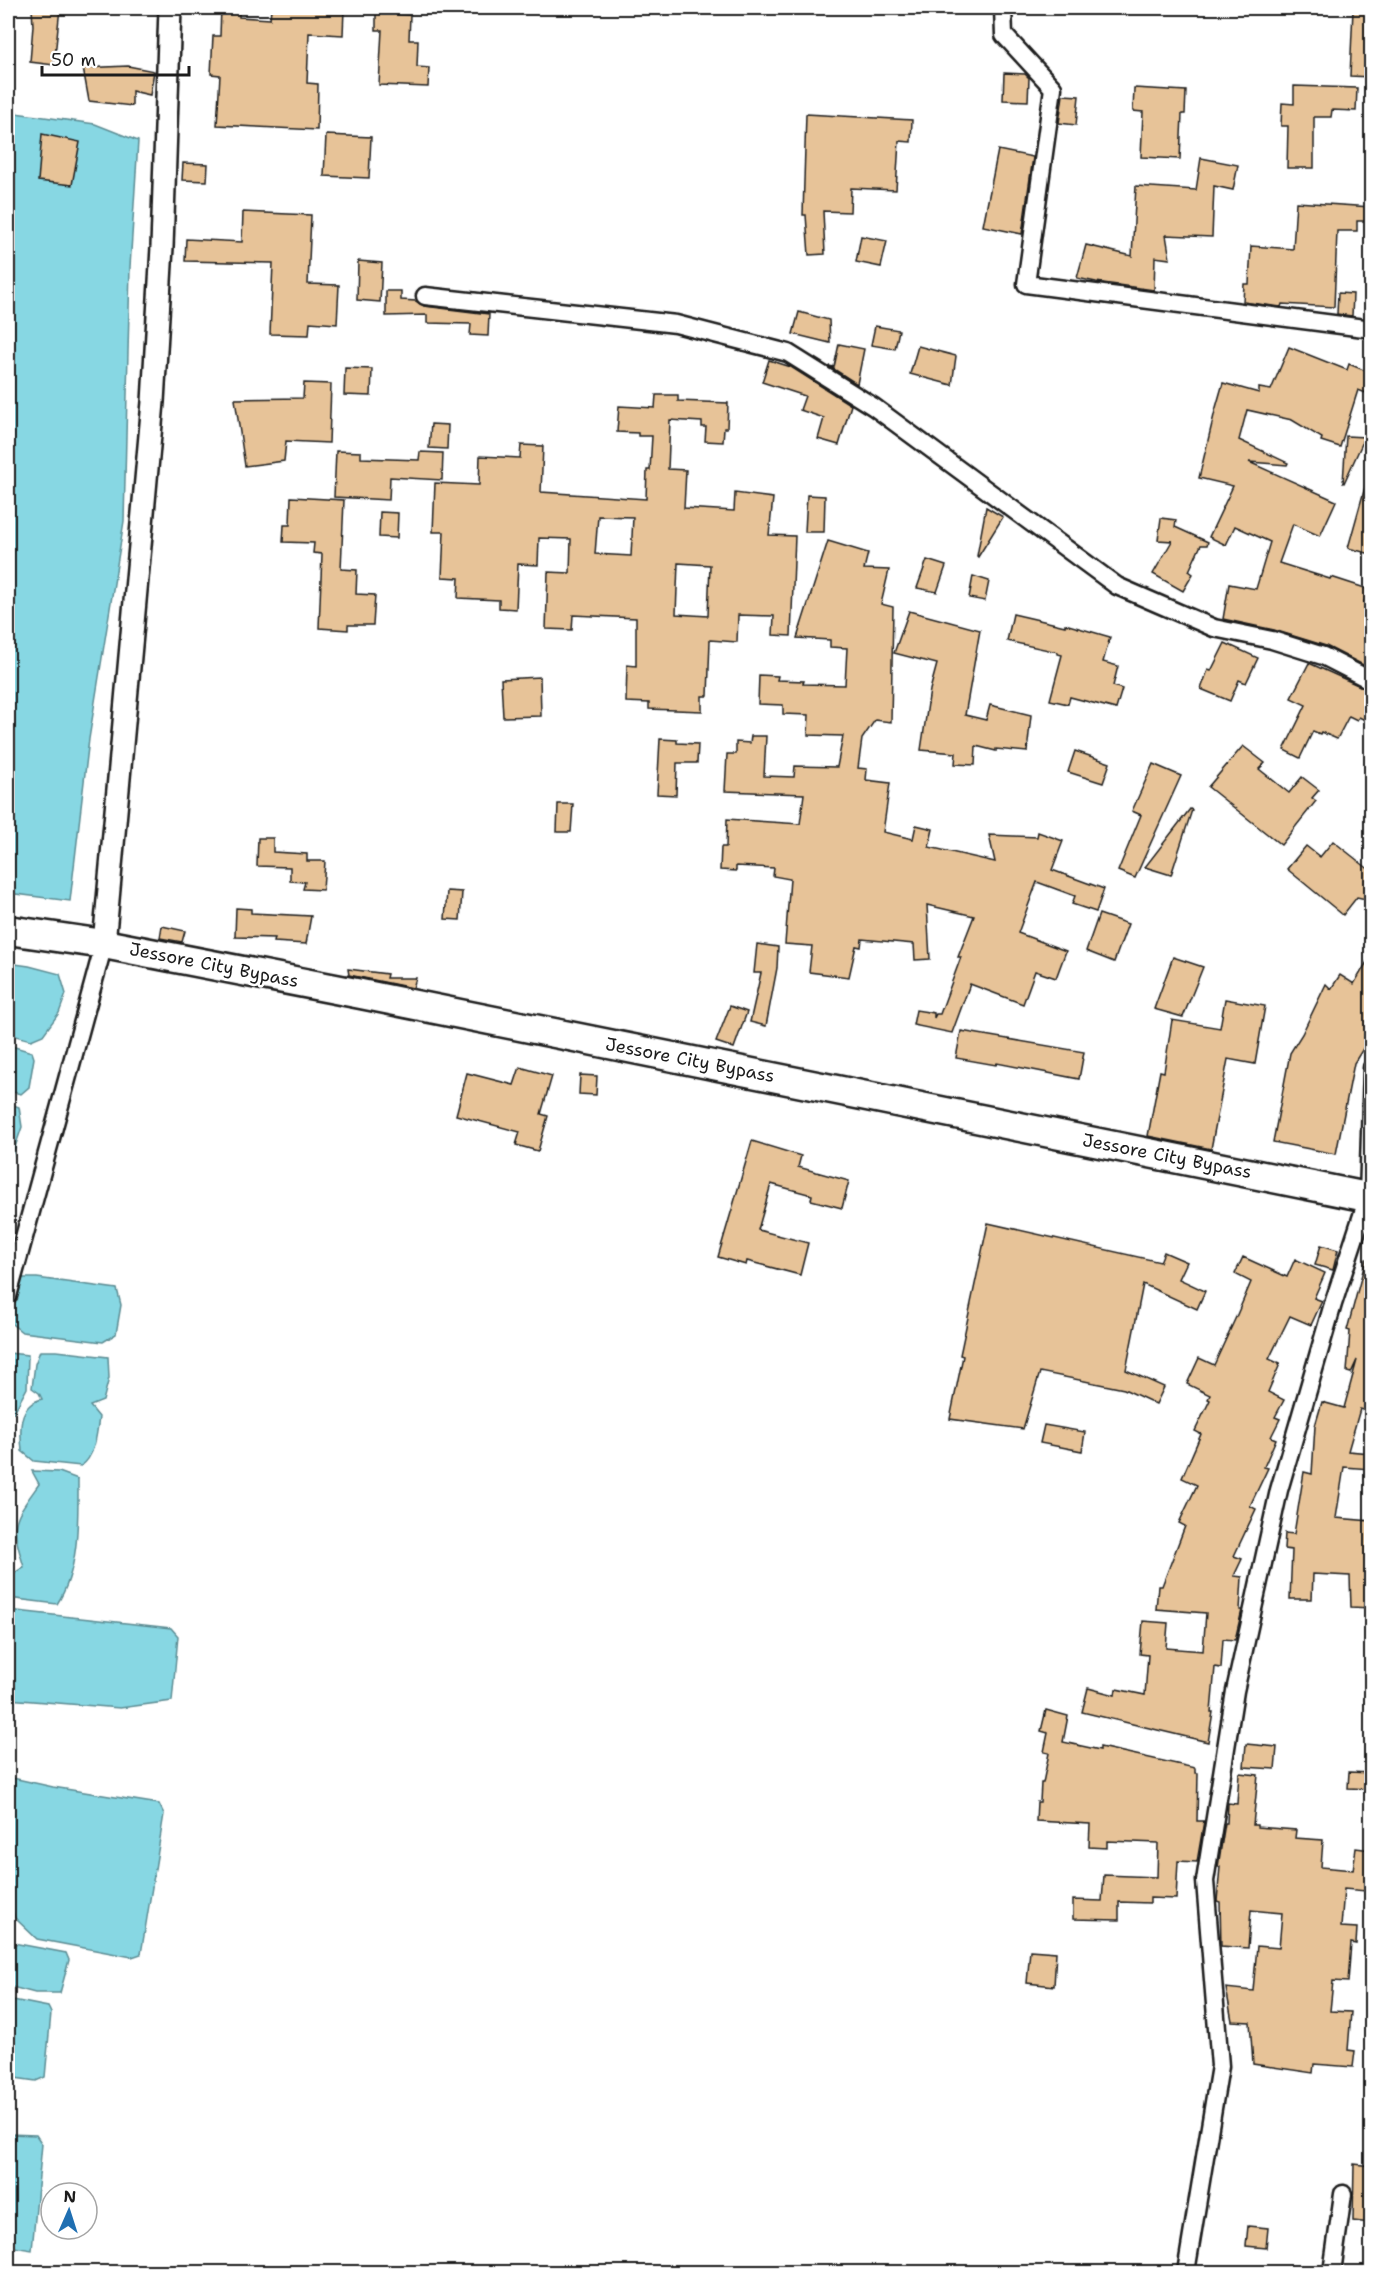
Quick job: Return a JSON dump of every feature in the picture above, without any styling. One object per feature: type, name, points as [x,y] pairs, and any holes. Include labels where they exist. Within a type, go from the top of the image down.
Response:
[{"type":"highway","name":"Jessore City Bypass","points":[[8,930],[104,944],[384,998],[1370,1197]]},
{"type":"street","points":[[8,1296],[104,944],[153,402],[162,247],[170,8]]},
{"type":"street","points":[[1003,8],[1004,35],[1053,88],[1026,284],[1371,329]]},
{"type":"street","points":[[425,296],[676,324],[788,353],[874,407],[1117,586],[1214,628],[1272,640],[1323,656],[1371,681]]},
{"type":"street","points":[[1186,2272],[1220,2066],[1206,1881],[1235,1691],[1279,1490],[1333,1304],[1370,1197],[1371,1068]]},
{"type":"street","points":[[1332,2272],[1342,2194]]},
{"type":"water","points":[[8,112],[95,124],[138,141],[130,267],[124,521],[89,739],[70,901],[8,893]]},
{"type":"water","points":[[8,963],[60,974],[66,994],[59,1013],[43,1035],[31,1040],[8,1034]]},
{"type":"water","points":[[8,1045],[32,1052],[34,1058],[29,1087],[21,1094],[8,1091]]},
{"type":"water","points":[[8,1103],[19,1107],[22,1127],[8,1167]]},
{"type":"water","points":[[20,1278],[37,1278],[117,1289],[121,1305],[116,1334],[103,1342],[22,1332],[8,1321]]},
{"type":"water","points":[[40,1351],[108,1357],[109,1378],[103,1401],[90,1406],[99,1417],[94,1444],[89,1457],[81,1466],[34,1461],[22,1451],[21,1427],[24,1413],[34,1402],[42,1399],[39,1393],[32,1388],[35,1364]]},
{"type":"water","points":[[8,1353],[28,1355],[27,1388],[14,1412],[8,1413]]},
{"type":"water","points":[[8,1425],[13,1427],[15,1456],[8,1468]]},
{"type":"water","points":[[32,1471],[59,1472],[78,1479],[74,1560],[65,1590],[57,1604],[8,1598],[8,1577],[24,1567],[15,1531],[16,1522],[23,1507],[39,1484]]},
{"type":"water","points":[[8,1610],[171,1628],[178,1636],[172,1701],[120,1708],[8,1699]]},
{"type":"water","points":[[8,1777],[53,1787],[159,1804],[164,1814],[141,1954],[132,1957],[37,1939],[15,1918],[8,1896]]},
{"type":"water","points":[[8,1942],[66,1953],[69,1960],[60,1993],[35,1993],[8,1986]]},
{"type":"water","points":[[8,1999],[48,2007],[51,2013],[45,2077],[36,2081],[8,2077]]},
{"type":"water","points":[[8,2134],[36,2135],[42,2144],[32,2250],[8,2246]]},
{"type":"water","points":[[8,2265],[32,2268],[32,2272],[8,2272]]},
{"type":"building","points":[[32,8],[60,8],[54,65],[30,62]]},
{"type":"building","points":[[221,8],[239,8],[239,17],[270,19],[271,8],[344,9],[343,35],[309,33],[307,83],[318,84],[317,130],[217,125],[220,75],[211,74],[213,36],[220,36]]},
{"type":"building","points":[[1353,10],[1371,11],[1371,77],[1350,76]]},
{"type":"building","points":[[376,13],[410,15],[409,40],[418,40],[417,67],[429,68],[428,87],[379,85],[382,30],[376,30]]},
{"type":"building","points":[[128,66],[154,71],[150,95],[132,91],[132,106],[89,101],[83,68]]},
{"type":"building","points":[[1004,73],[1025,74],[1029,78],[1028,101],[1003,100]]},
{"type":"building","points":[[1294,86],[1357,88],[1356,111],[1332,110],[1331,117],[1314,117],[1314,168],[1287,168],[1288,126],[1281,126],[1282,103],[1294,104]]},
{"type":"building","points":[[1134,88],[1186,91],[1185,114],[1182,114],[1180,159],[1141,157],[1143,112],[1133,111]]},
{"type":"building","points":[[1063,95],[1079,96],[1076,125],[1059,123]]},
{"type":"building","points":[[806,114],[912,120],[911,142],[899,141],[896,190],[851,188],[850,212],[823,211],[825,254],[809,255],[806,215],[803,215]]},
{"type":"building","points":[[42,134],[80,142],[72,185],[38,181]]},
{"type":"building","points":[[326,135],[371,137],[369,178],[324,176]]},
{"type":"building","points":[[998,150],[1033,157],[1022,234],[983,226]]},
{"type":"building","points":[[1201,158],[1238,165],[1233,190],[1214,186],[1212,237],[1166,235],[1170,259],[1155,257],[1154,290],[1077,278],[1086,245],[1132,256],[1136,186],[1196,190]]},
{"type":"building","points":[[183,163],[208,164],[207,181],[182,180]]},
{"type":"building","points":[[1296,202],[1371,207],[1371,221],[1357,221],[1357,231],[1337,231],[1334,307],[1282,304],[1281,307],[1243,302],[1244,284],[1249,284],[1251,246],[1293,249]]},
{"type":"building","points":[[243,212],[311,215],[308,284],[339,285],[337,324],[310,322],[309,335],[270,334],[273,263],[185,261],[186,239],[242,242]]},
{"type":"building","points":[[861,236],[887,241],[881,267],[856,262]]},
{"type":"building","points":[[358,261],[382,263],[380,302],[357,300]]},
{"type":"building","points":[[386,291],[401,291],[401,300],[416,301],[424,306],[489,314],[488,336],[470,335],[471,324],[427,323],[427,315],[386,316]]},
{"type":"building","points":[[1338,293],[1353,294],[1352,316],[1337,314]]},
{"type":"building","points":[[799,312],[829,320],[830,343],[793,334]]},
{"type":"building","points":[[875,326],[899,330],[895,349],[871,345]]},
{"type":"building","points":[[839,344],[864,349],[857,384],[829,366],[834,367]]},
{"type":"building","points":[[918,346],[956,356],[952,385],[910,374]]},
{"type":"building","points":[[1289,347],[1347,370],[1349,364],[1371,373],[1366,393],[1358,390],[1340,447],[1321,441],[1322,438],[1292,420],[1247,410],[1239,440],[1288,463],[1287,465],[1249,462],[1336,501],[1320,536],[1293,524],[1279,563],[1368,589],[1364,602],[1371,605],[1366,632],[1371,633],[1371,669],[1326,646],[1274,630],[1223,619],[1229,584],[1256,589],[1270,542],[1235,526],[1226,545],[1209,537],[1233,486],[1199,478],[1215,411],[1223,383],[1259,393],[1259,388],[1271,390]]},
{"type":"building","points":[[769,360],[791,367],[851,405],[839,445],[818,439],[824,418],[800,410],[805,396],[762,382]]},
{"type":"building","points":[[345,368],[372,369],[371,396],[344,395]]},
{"type":"building","points":[[304,383],[331,384],[329,443],[286,441],[284,461],[245,466],[235,399],[303,398]]},
{"type":"building","points":[[656,395],[678,395],[678,401],[728,403],[727,428],[724,428],[723,442],[705,441],[706,427],[702,427],[702,422],[670,420],[668,469],[686,470],[684,508],[734,511],[735,493],[773,498],[769,535],[795,536],[791,636],[773,635],[774,616],[738,615],[737,642],[710,640],[708,696],[702,696],[702,711],[649,709],[649,703],[626,702],[627,665],[636,666],[636,618],[573,615],[572,630],[546,629],[548,572],[570,573],[571,539],[539,538],[538,565],[518,564],[516,609],[499,608],[499,600],[458,598],[459,578],[442,577],[444,532],[433,532],[435,483],[479,485],[480,456],[520,458],[521,445],[543,446],[541,492],[646,499],[652,436],[617,432],[619,406],[655,408]],"holes":[[[598,516],[633,517],[631,556],[595,554]],[[678,563],[710,565],[708,616],[676,614]]]},
{"type":"building","points":[[431,424],[448,425],[447,449],[429,448]]},
{"type":"building","points":[[1346,436],[1365,437],[1343,483]]},
{"type":"building","points":[[336,451],[361,452],[361,458],[419,460],[420,452],[443,453],[442,480],[390,477],[389,500],[334,497]]},
{"type":"building","points":[[1367,480],[1371,481],[1371,554],[1348,548]]},
{"type":"building","points":[[807,495],[825,496],[824,532],[805,532]]},
{"type":"building","points":[[291,497],[344,500],[341,569],[357,570],[356,594],[375,595],[373,625],[348,625],[348,630],[319,628],[322,554],[313,553],[314,543],[283,542],[284,525],[290,525]]},
{"type":"building","points":[[986,507],[1003,517],[978,557],[977,556]]},
{"type":"building","points":[[380,512],[398,513],[397,538],[379,537]]},
{"type":"building","points":[[1161,518],[1176,520],[1175,527],[1208,542],[1207,545],[1201,545],[1189,571],[1193,574],[1183,591],[1153,574],[1172,541],[1158,540]]},
{"type":"building","points":[[828,541],[868,553],[864,569],[889,570],[881,604],[893,607],[891,722],[875,720],[862,739],[858,768],[867,769],[866,780],[890,783],[883,832],[913,839],[916,825],[933,829],[929,847],[995,862],[989,835],[1037,837],[1038,832],[1063,841],[1052,870],[1104,889],[1096,912],[1072,904],[1075,896],[1037,882],[1018,933],[1066,951],[1056,978],[1035,971],[1023,1004],[970,984],[952,1033],[913,1025],[916,1010],[934,1013],[934,1018],[936,1014],[940,1014],[974,916],[927,905],[930,959],[915,960],[914,944],[862,939],[861,947],[856,946],[849,977],[809,972],[812,946],[785,944],[790,879],[773,876],[774,868],[736,866],[736,871],[720,870],[721,847],[726,847],[727,819],[800,824],[804,794],[725,791],[727,754],[736,754],[736,742],[750,743],[751,736],[766,736],[764,776],[794,777],[795,766],[837,767],[843,736],[808,735],[809,715],[783,714],[783,705],[758,704],[759,675],[778,676],[777,680],[804,681],[803,684],[845,685],[847,648],[830,647],[830,640],[797,638]]},
{"type":"building","points":[[927,560],[946,566],[937,592],[917,588]]},
{"type":"building","points":[[973,576],[989,581],[985,601],[969,598]]},
{"type":"building","points":[[909,611],[980,630],[965,715],[986,720],[990,705],[1031,715],[1027,752],[996,749],[996,751],[976,746],[975,765],[955,764],[956,753],[921,750],[930,690],[937,664],[894,653]]},
{"type":"building","points":[[1013,614],[1065,626],[1065,624],[1110,637],[1103,662],[1118,666],[1113,686],[1122,689],[1116,709],[1070,697],[1068,704],[1050,700],[1062,655],[1058,652],[1007,641]]},
{"type":"building","points":[[1225,643],[1258,658],[1246,683],[1239,680],[1230,701],[1201,689],[1208,670],[1211,671]]},
{"type":"building","points":[[1309,663],[1371,691],[1371,723],[1359,717],[1357,720],[1349,716],[1337,739],[1313,731],[1300,758],[1284,750],[1306,705],[1291,698]]},
{"type":"building","points":[[540,677],[541,716],[503,717],[501,679]]},
{"type":"building","points":[[660,739],[698,744],[697,763],[677,763],[676,795],[657,794]]},
{"type":"building","points":[[1243,746],[1265,763],[1259,769],[1289,793],[1302,777],[1319,790],[1312,798],[1316,801],[1281,845],[1208,787]]},
{"type":"building","points":[[1075,751],[1110,763],[1103,783],[1068,772]]},
{"type":"building","points":[[1153,764],[1181,776],[1135,878],[1118,871],[1141,815],[1132,811]]},
{"type":"building","points":[[558,804],[573,804],[571,832],[557,832]]},
{"type":"building","points":[[1190,809],[1192,810],[1171,875],[1145,867]]},
{"type":"building","points":[[258,838],[273,838],[273,852],[307,854],[307,861],[325,861],[323,890],[303,889],[305,882],[290,881],[290,867],[257,866]]},
{"type":"building","points":[[1333,841],[1371,871],[1371,900],[1357,897],[1343,915],[1287,869],[1306,846],[1320,857]]},
{"type":"building","points":[[447,891],[462,892],[460,920],[445,919]]},
{"type":"building","points":[[236,908],[251,909],[251,913],[311,916],[306,944],[274,942],[275,938],[235,937]]},
{"type":"building","points":[[1099,914],[1128,924],[1114,962],[1086,951]]},
{"type":"building","points":[[162,926],[185,931],[182,942],[160,938]]},
{"type":"building","points":[[757,944],[778,947],[777,968],[766,1026],[750,1022],[761,973],[754,973]]},
{"type":"building","points":[[1371,955],[1371,1036],[1354,1063],[1336,1154],[1273,1142],[1290,1053],[1302,1034],[1326,984],[1331,989],[1340,975],[1354,984]]},
{"type":"building","points":[[1173,957],[1203,967],[1183,1017],[1154,1009]]},
{"type":"building","points":[[348,969],[387,974],[386,978],[416,978],[413,988],[349,975]]},
{"type":"building","points":[[1225,999],[1265,1006],[1255,1064],[1228,1059],[1211,1149],[1148,1136],[1160,1071],[1164,1072],[1172,1020],[1220,1028]]},
{"type":"building","points":[[730,1006],[747,1012],[734,1048],[716,1042]]},
{"type":"building","points":[[961,1031],[1084,1052],[1079,1079],[997,1063],[996,1065],[956,1058]]},
{"type":"building","points":[[520,1067],[552,1076],[541,1114],[548,1116],[538,1151],[516,1145],[520,1132],[456,1115],[467,1073],[514,1085]]},
{"type":"building","points":[[580,1075],[597,1076],[596,1095],[579,1094]]},
{"type":"building","points":[[752,1141],[801,1156],[798,1167],[849,1181],[842,1208],[811,1200],[812,1195],[771,1184],[758,1230],[808,1243],[800,1275],[747,1261],[746,1265],[718,1257]]},
{"type":"building","points":[[988,1223],[1160,1262],[1164,1252],[1187,1262],[1179,1279],[1205,1291],[1197,1309],[1143,1284],[1126,1370],[1164,1387],[1156,1404],[1124,1389],[1040,1372],[1023,1429],[950,1419],[963,1356],[960,1355]]},
{"type":"building","points":[[1321,1245],[1338,1250],[1333,1270],[1315,1265]]},
{"type":"building","points":[[1243,1257],[1287,1277],[1295,1259],[1325,1273],[1314,1298],[1322,1301],[1311,1325],[1290,1316],[1269,1359],[1280,1364],[1268,1392],[1284,1400],[1275,1417],[1280,1419],[1271,1437],[1276,1439],[1264,1467],[1268,1468],[1250,1506],[1256,1509],[1234,1556],[1242,1559],[1234,1576],[1242,1577],[1240,1610],[1242,1610],[1235,1640],[1223,1639],[1221,1668],[1215,1667],[1211,1712],[1213,1712],[1208,1742],[1082,1712],[1088,1688],[1115,1695],[1116,1689],[1145,1695],[1148,1655],[1140,1654],[1143,1621],[1168,1623],[1166,1648],[1203,1651],[1206,1613],[1156,1609],[1158,1586],[1162,1586],[1185,1526],[1179,1523],[1197,1485],[1182,1478],[1201,1434],[1195,1431],[1210,1400],[1208,1399],[1210,1395],[1187,1384],[1199,1358],[1214,1365],[1236,1317],[1251,1282],[1235,1274]]},
{"type":"building","points":[[1366,1259],[1371,1259],[1371,1318],[1369,1324],[1371,1325],[1371,1394],[1367,1411],[1360,1409],[1348,1451],[1371,1453],[1371,1469],[1344,1467],[1336,1518],[1371,1521],[1371,1608],[1351,1607],[1350,1576],[1313,1574],[1312,1599],[1290,1599],[1292,1550],[1284,1549],[1285,1533],[1294,1534],[1304,1472],[1312,1474],[1315,1426],[1322,1402],[1344,1408],[1357,1360],[1351,1373],[1347,1372],[1350,1331],[1347,1330]]},
{"type":"building","points":[[1044,1425],[1085,1432],[1082,1451],[1040,1443]]},
{"type":"building","points":[[1046,1710],[1068,1716],[1063,1742],[1100,1750],[1100,1747],[1195,1768],[1195,1773],[1198,1773],[1197,1821],[1204,1821],[1197,1862],[1178,1861],[1176,1899],[1150,1898],[1150,1903],[1119,1902],[1119,1920],[1073,1919],[1073,1900],[1102,1901],[1104,1875],[1157,1877],[1158,1843],[1107,1841],[1107,1848],[1089,1847],[1090,1824],[1036,1821],[1037,1802],[1040,1802],[1041,1783],[1043,1783],[1049,1753],[1044,1752],[1048,1733],[1041,1731]]},
{"type":"building","points":[[1246,1744],[1277,1747],[1275,1769],[1244,1767]]},
{"type":"building","points":[[1349,1772],[1371,1773],[1371,1789],[1348,1788]]},
{"type":"building","points":[[1239,1773],[1258,1775],[1253,1825],[1296,1830],[1295,1838],[1323,1840],[1321,1867],[1353,1870],[1356,1848],[1371,1850],[1371,1882],[1367,1882],[1366,1891],[1344,1889],[1341,1927],[1357,1928],[1356,1944],[1351,1943],[1348,1982],[1333,1981],[1330,2011],[1351,2012],[1348,2050],[1355,2051],[1353,2067],[1314,2064],[1313,2073],[1253,2064],[1250,2022],[1232,2021],[1226,1988],[1253,1991],[1257,1946],[1279,1948],[1282,1913],[1251,1910],[1248,1948],[1221,1946],[1220,1902],[1217,1901],[1220,1867],[1218,1867],[1225,1823],[1227,1823],[1228,1803],[1237,1804]]},
{"type":"building","points":[[1030,1950],[1056,1952],[1054,1986],[1027,1983]]},
{"type":"building","points":[[1354,2164],[1371,2166],[1371,2223],[1353,2221]]},
{"type":"building","points":[[1248,2226],[1268,2228],[1266,2248],[1246,2246]]}]
